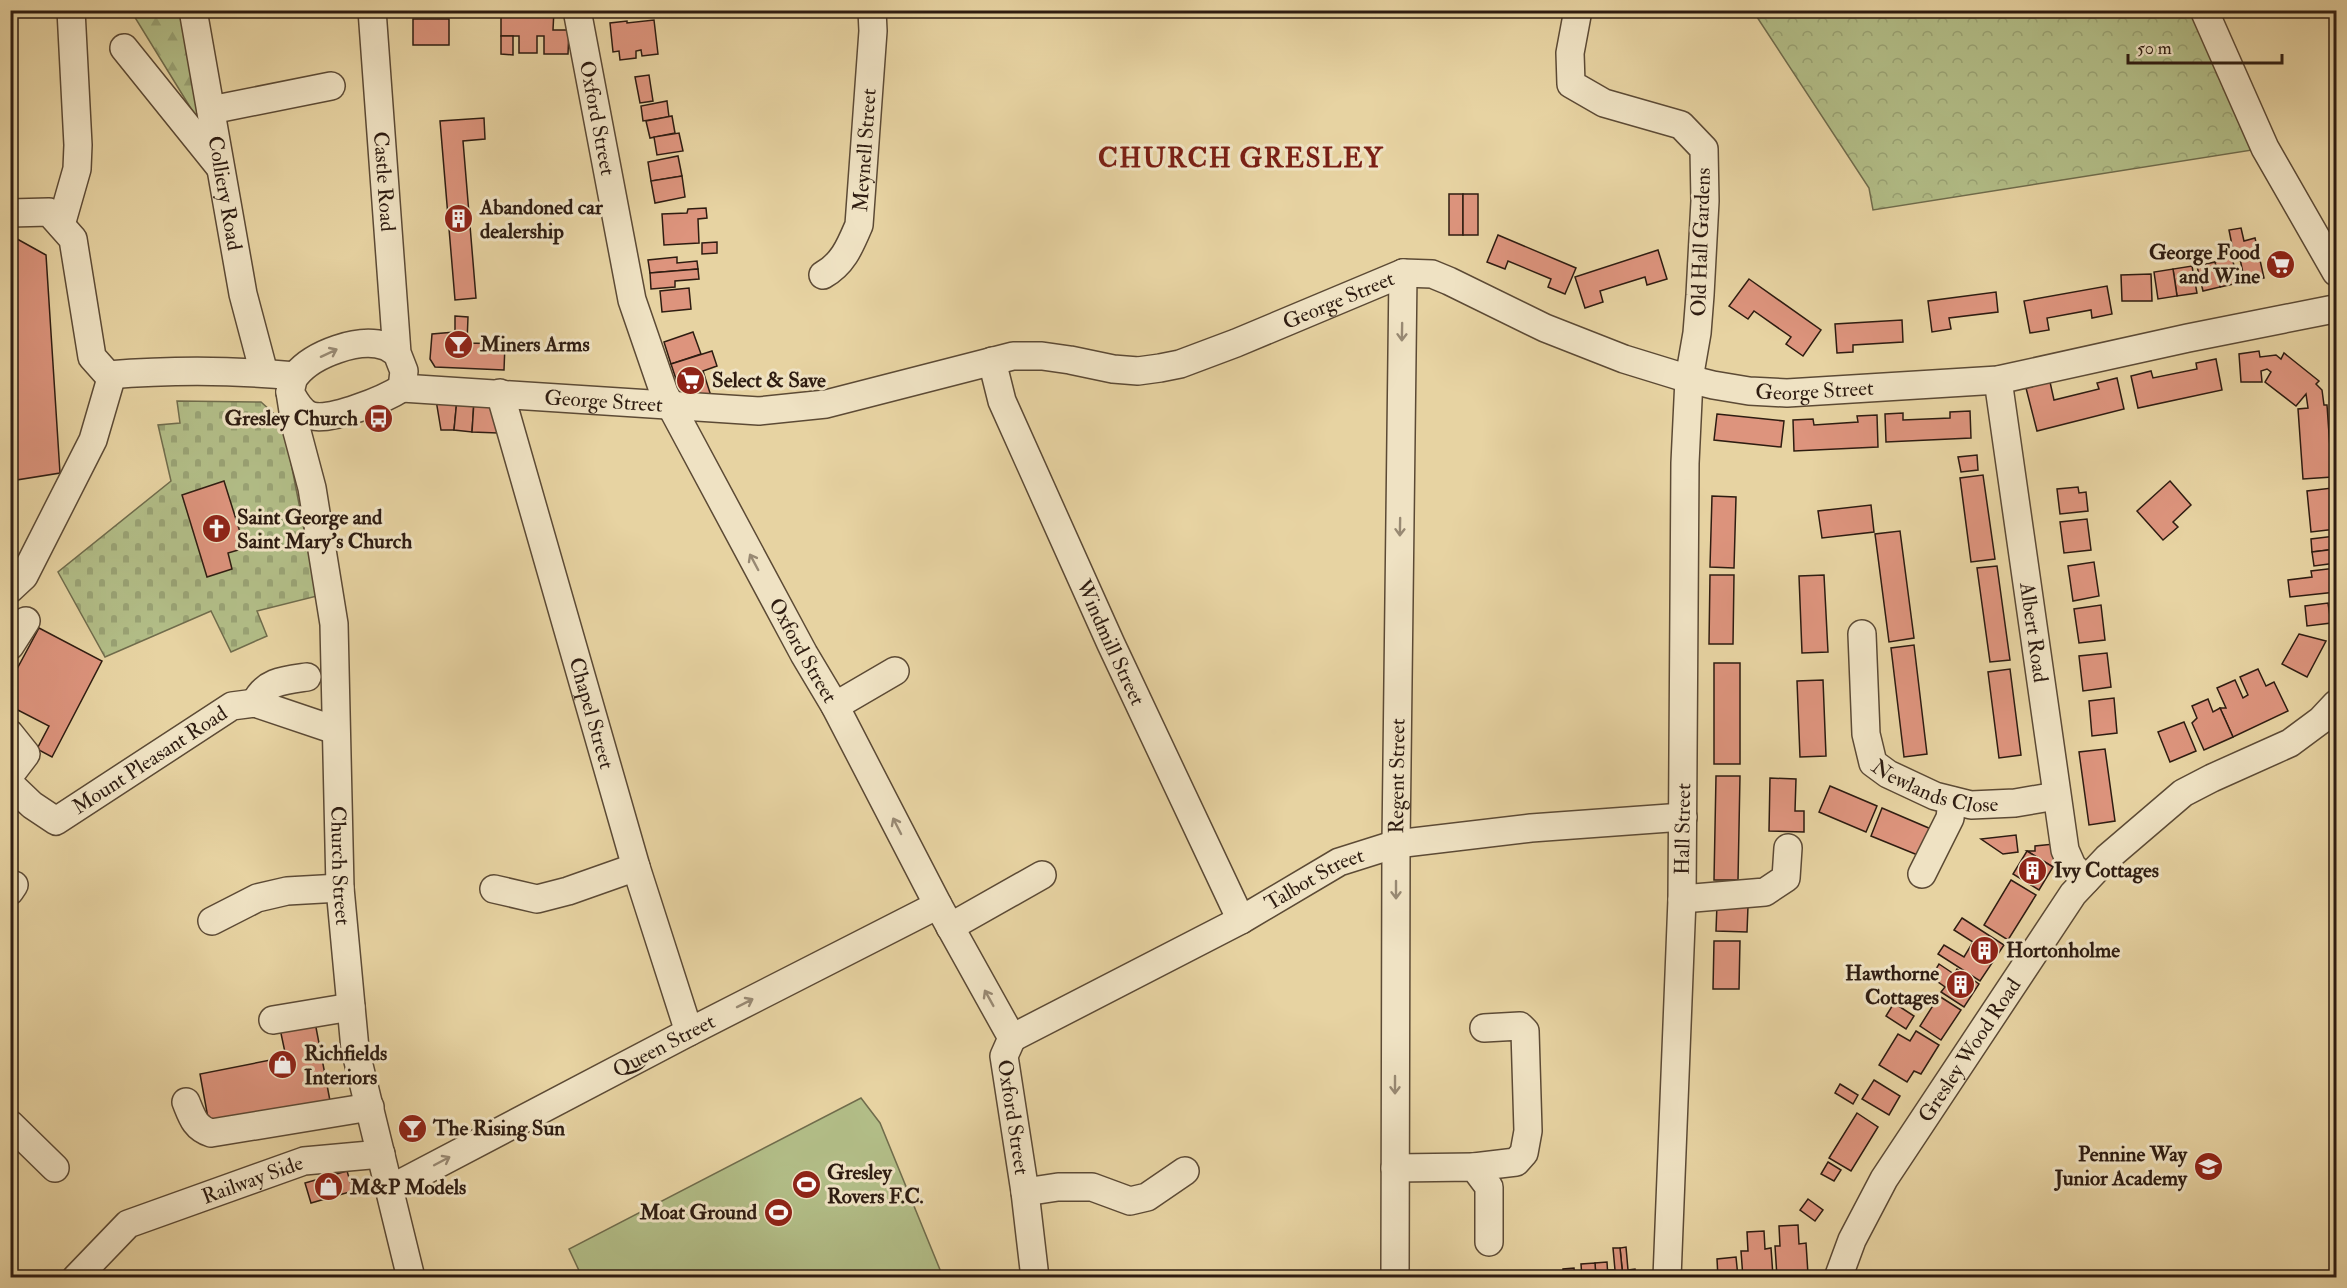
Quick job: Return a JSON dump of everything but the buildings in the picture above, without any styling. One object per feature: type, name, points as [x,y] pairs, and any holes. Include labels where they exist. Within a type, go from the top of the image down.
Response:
[{"type":"street","points":[[61,225],[77,169],[78,145],[71,10]]},
{"type":"street","name":"Colliery Road","points":[[194,10],[243,294],[264,373]]},
{"type":"street","name":"Castle Road","points":[[372,10],[397,353],[404,371],[402,388]]},
{"type":"street","name":"Oxford Street","points":[[577,10],[632,300],[664,393],[804,654],[835,706],[944,916],[1012,1038],[1004,1056],[1025,1192],[1035,1278]]},
{"type":"street","name":"Meynell Street","points":[[823,275],[839,264],[849,249],[859,225],[873,31],[872,10]]},
{"type":"street","name":"Old Hall Gardens","points":[[1578,10],[1570,53],[1571,84],[1605,103],[1681,124],[1704,149],[1705,201],[1700,295],[1697,333],[1689,380]]},
{"type":"street","points":[[2204,10],[2265,148],[2337,273],[2334,283],[2335,320]]},
{"type":"street","points":[[124,48],[221,169]]},
{"type":"street","points":[[211,110],[332,86]]},
{"type":"street","points":[[10,213],[49,212],[73,239],[92,357],[108,375],[264,373],[292,384]]},
{"type":"street","name":"George Street","points":[[402,388],[759,411],[826,404],[1013,356],[1042,356],[1113,369],[1138,371],[1180,364],[1318,310],[1368,286],[1402,273],[1432,274],[1584,344],[1689,380],[1749,391],[1787,393],[1998,380],[2188,338],[2335,320]]},
{"type":"street","name":"Regent Street","points":[[1395,1278],[1396,844],[1402,273]]},
{"type":"street","points":[[292,384],[311,362],[333,349],[354,345],[384,345],[397,353]]},
{"type":"street","name":"Windmill Street","points":[[992,361],[1002,401],[1111,644],[1241,920]]},
{"type":"street","points":[[10,589],[24,576],[93,440],[112,375]]},
{"type":"street","name":"Hall Street","points":[[1667,1278],[1682,899],[1685,463],[1689,380]]},
{"type":"street","name":"Albert Road","points":[[1998,380],[2065,850],[2072,866],[2086,880]]},
{"type":"street","points":[[292,384],[297,406],[312,416],[331,415],[387,398],[402,388]]},
{"type":"street","name":"Church Street","points":[[292,384],[295,424],[312,488],[334,624],[340,888],[355,1049],[411,1278]]},
{"type":"street","name":"Chapel Street","points":[[500,393],[636,867],[689,1032]]},
{"type":"street","points":[[302,449],[316,425],[331,415]]},
{"type":"street","points":[[10,646],[26,621]]},
{"type":"street","name":"Newlands Close","points":[[1862,634],[1866,734],[1873,763],[1888,774],[1935,796],[1971,805],[1989,805],[2056,796]]},
{"type":"street","points":[[835,706],[895,671]]},
{"type":"street","points":[[255,703],[260,692],[276,682],[307,677]]},
{"type":"street","name":"Mount Pleasant Road","points":[[10,784],[32,805],[56,821],[232,706],[255,703],[335,730]]},
{"type":"street","name":"Gresley Wood Road","points":[[1838,1278],[1852,1240],[1884,1179],[2073,894],[2114,851],[2183,794],[2212,778],[2290,743],[2321,720],[2337,704]]},
{"type":"street","points":[[10,734],[26,754],[10,775]]},
{"type":"street","points":[[1922,874],[1950,818],[1952,801]]},
{"type":"street","name":"Talbot Street","points":[[1012,1038],[1241,920],[1339,862],[1396,844],[1531,828],[1683,817]]},
{"type":"street","points":[[1682,899],[1765,892],[1786,878],[1788,848]]},
{"type":"street","points":[[494,889],[537,899],[568,891],[636,867]]},
{"type":"street","name":"Queen Street","points":[[390,1189],[689,1032],[944,916],[1042,875]]},
{"type":"street","points":[[212,921],[257,898],[287,891],[340,888]]},
{"type":"street","points":[[273,1020],[351,1007]]},
{"type":"street","points":[[1395,1168],[1474,1167],[1516,1162],[1524,1153],[1528,1131],[1525,1031],[1520,1026],[1484,1028]]},
{"type":"street","points":[[186,1102],[195,1123],[202,1130],[211,1133],[370,1107]]},
{"type":"street","points":[[10,1124],[55,1168]]},
{"type":"street","name":"Railway Side","points":[[76,1278],[128,1224],[304,1161],[381,1154]]},
{"type":"street","points":[[1474,1167],[1489,1187],[1489,1242]]},
{"type":"street","points":[[1025,1192],[1058,1187],[1092,1187],[1130,1201],[1146,1197],[1185,1171]]},
{"type":"green space","points":[[131,11],[185,11],[206,133]]},
{"type":"green space","points":[[1753,11],[2204,11],[2265,148],[1873,210],[1869,188]]},
{"type":"green space","points":[[177,401],[261,402],[283,422],[317,596],[257,611],[267,636],[231,652],[211,611],[105,657],[58,572],[171,481],[158,425],[180,423]]},
{"type":"green space","name":"Moat Ground","points":[[861,1098],[880,1123],[943,1277],[582,1277],[569,1249]]},
{"type":"place","name":"Abandoned car dealership","points":[[459,219]]},
{"type":"place","name":"George Food and Wine","points":[[2281,264]]},
{"type":"place","name":"Miners Arms","points":[[459,344]]},
{"type":"place","name":"Select & Save","points":[[691,380]]},
{"type":"place","name":"Gresley Church","points":[[379,418]]},
{"type":"place","name":"Saint George and Saint Mary's Church","points":[[216,529]]},
{"type":"place","name":"Ivy Cottages","points":[[2033,870]]},
{"type":"place","name":"Hortonholme","points":[[1985,950]]},
{"type":"place","name":"Hawthorne Cottages","points":[[1960,985]]},
{"type":"place","name":"Richfields Interiors","points":[[283,1065]]},
{"type":"place","name":"The Rising Sun","points":[[412,1128]]},
{"type":"place","name":"Pennine Way Junior Academy","points":[[2208,1166]]},
{"type":"place","name":"Gresley Rovers F.C.","points":[[806,1184]]},
{"type":"place","name":"M&P Models","points":[[329,1187]]},
{"type":"place","name":"Moat Ground","points":[[778,1212]]},
{"type":"district","name":"CHURCH GRESLEY","points":[[1241,158]]}]
